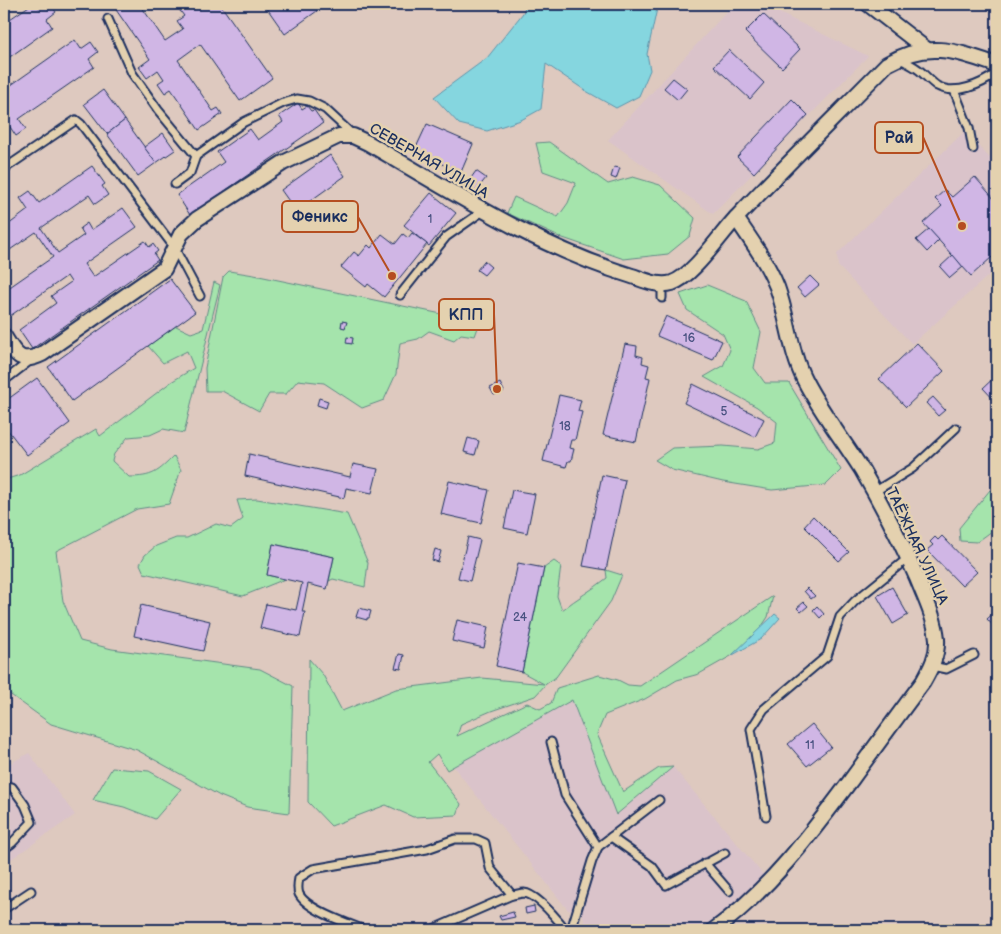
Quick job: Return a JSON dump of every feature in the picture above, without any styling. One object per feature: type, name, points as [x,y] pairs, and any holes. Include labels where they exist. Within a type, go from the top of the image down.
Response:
[{"type":"street","points":[[868,4],[926,49],[949,50],[997,66]]},
{"type":"street","name":"СЕВЕРНАЯ УЛИЦА","points":[[32,359],[42,354],[164,269],[181,234],[197,219],[284,163],[339,136],[353,136],[483,211],[543,242],[608,268],[655,283],[673,282],[687,274],[736,218],[887,64],[898,58],[926,49]]},
{"type":"street","name":"ТАЁЖНАЯ УЛИЦА","points":[[714,930],[754,898],[796,852],[932,666],[937,640],[934,621],[908,558],[874,492],[804,379],[777,287],[769,269],[736,218]]},
{"type":"street","points":[[4,336],[14,354],[22,358],[32,359]]},
{"type":"lane","points":[[108,19],[132,73],[158,110],[196,156]]},
{"type":"lane","points":[[898,58],[918,69],[938,86],[954,90],[971,87],[997,73]]},
{"type":"lane","points":[[954,90],[969,128],[973,148]]},
{"type":"lane","points":[[175,184],[190,173],[196,156],[244,122],[283,103],[297,99],[309,100],[325,109],[353,136]]},
{"type":"lane","points":[[4,169],[76,120],[81,124],[174,247],[200,296]]},
{"type":"lane","points":[[400,295],[446,237],[483,211]]},
{"type":"lane","points":[[655,283],[662,291],[662,298]]},
{"type":"lane","points":[[4,381],[32,359]]},
{"type":"lane","points":[[874,492],[913,468],[956,428]]},
{"type":"lane","points":[[766,816],[750,729],[764,709],[827,656],[840,617],[855,601],[908,558]]},
{"type":"lane","points":[[932,666],[946,670],[974,655]]},
{"type":"lane","points":[[551,742],[565,795],[598,847]]},
{"type":"lane","points":[[4,786],[12,787],[25,805],[32,822],[4,849]]},
{"type":"lane","points":[[571,930],[598,847],[659,800]]},
{"type":"lane","points":[[611,837],[652,866],[666,885],[725,853]]},
{"type":"lane","points":[[365,930],[329,916],[310,904],[299,895],[299,878],[312,869],[427,849],[455,839],[476,839],[485,843],[490,868],[512,896]]},
{"type":"lane","points":[[705,863],[729,891]]},
{"type":"lane","points":[[4,909],[31,891]]},
{"type":"lane","points":[[430,930],[512,896],[524,893],[533,897],[545,907],[566,930]]},
{"type":"shaded area","points":[[734,4],[761,4],[868,56],[713,214],[608,140]]},
{"type":"shaded area","points":[[965,131],[997,166],[997,268],[912,344],[838,266],[837,254]]},
{"type":"shaded area","points":[[572,700],[616,815],[673,767],[765,877],[741,900],[701,930],[587,930],[582,913],[568,910],[453,766]]},
{"type":"shaded area","points":[[29,753],[75,815],[4,864],[4,767]]},
{"type":"green space","points":[[549,142],[608,184],[633,177],[660,185],[695,218],[690,236],[668,254],[624,259],[557,236],[507,213],[514,197],[558,217],[568,203],[576,183],[543,171],[536,143]]},
{"type":"green space","points":[[229,271],[480,322],[475,336],[461,334],[454,340],[429,331],[418,339],[400,343],[396,374],[384,400],[362,408],[324,383],[298,380],[286,394],[269,394],[259,411],[222,391],[206,391],[205,368],[223,277]]},
{"type":"green space","points":[[214,282],[220,285],[184,433],[163,429],[150,435],[128,437],[114,454],[112,461],[129,477],[137,477],[155,473],[174,456],[181,470],[169,504],[137,509],[56,551],[63,601],[80,641],[112,649],[260,669],[293,686],[289,813],[247,807],[220,796],[137,750],[51,724],[4,690],[4,480],[20,475],[96,429],[100,436],[171,382],[194,368],[187,351],[163,363],[148,346],[176,326],[191,333],[203,329]]},
{"type":"green space","points":[[707,285],[746,301],[761,332],[754,368],[765,383],[789,383],[841,470],[826,485],[772,490],[723,482],[672,470],[655,460],[672,448],[723,446],[758,449],[775,443],[777,422],[757,407],[704,377],[723,366],[730,350],[723,334],[687,310],[680,294]]},
{"type":"green space","points":[[990,490],[997,497],[997,523],[992,531],[977,542],[960,541],[959,528]]},
{"type":"green space","points":[[257,499],[347,514],[368,563],[365,587],[333,579],[329,581],[334,557],[273,544],[267,575],[285,579],[243,596],[144,573],[140,564],[145,555],[156,546],[176,538],[187,538],[216,524],[231,528],[243,519],[237,500]]},
{"type":"green space","points":[[554,561],[561,566],[557,596],[562,610],[607,578],[606,570],[622,575],[611,601],[556,677],[546,684],[535,696],[491,711],[461,724],[457,736],[527,703],[540,709],[551,703],[557,688],[599,675],[628,685],[640,686],[773,596],[768,617],[758,632],[731,656],[699,674],[677,680],[645,699],[605,715],[597,734],[623,792],[659,768],[673,767],[616,815],[572,700],[447,770],[437,754],[428,762],[461,804],[457,815],[413,817],[386,805],[331,826],[308,802],[309,659],[323,675],[342,711],[396,689],[482,678],[544,684],[522,672],[544,568]]},
{"type":"green space","points":[[112,768],[149,771],[181,789],[155,819],[124,807],[93,800]]},
{"type":"water","points":[[526,4],[658,4],[647,54],[650,70],[639,96],[616,108],[586,91],[546,64],[541,109],[521,120],[487,131],[459,124],[434,97],[487,58],[523,13]]},
{"type":"water","points":[[775,614],[780,618],[761,639],[731,656]]},
{"type":"building","points":[[32,4],[36,4],[39,8],[45,4],[50,4],[56,12],[47,19],[52,27],[4,61],[4,23]]},
{"type":"building","points":[[112,4],[144,4],[141,6],[165,41],[183,29],[177,21],[184,16],[175,4],[220,4],[272,78],[240,101],[200,44],[178,60],[213,111],[218,108],[222,114],[199,130],[171,89],[165,93],[158,83],[164,79],[158,70],[147,78],[139,67],[150,59]]},
{"type":"building","points":[[264,4],[311,4],[317,11],[285,34]]},
{"type":"building","points":[[763,14],[800,49],[782,68],[745,32]]},
{"type":"building","points":[[75,40],[81,49],[91,42],[98,52],[89,59],[94,67],[19,119],[26,129],[16,136],[10,127],[4,132],[4,90]]},
{"type":"building","points":[[729,50],[764,83],[750,99],[714,66]]},
{"type":"building","points":[[673,78],[687,89],[678,100],[664,88]]},
{"type":"building","points":[[103,90],[125,120],[107,134],[84,104]]},
{"type":"building","points":[[792,99],[808,115],[754,173],[737,157]]},
{"type":"building","points":[[298,103],[302,109],[307,106],[311,111],[314,110],[323,123],[190,215],[177,195],[224,162],[217,152],[250,129],[258,140],[283,122],[279,116]]},
{"type":"building","points":[[125,120],[156,163],[138,176],[107,134]]},
{"type":"building","points":[[427,124],[473,144],[461,172],[414,152]]},
{"type":"building","points":[[163,133],[175,150],[156,163],[144,147]]},
{"type":"building","points":[[330,155],[345,176],[296,211],[281,190]]},
{"type":"building","points":[[92,166],[105,184],[102,186],[108,195],[95,204],[89,195],[41,228],[58,253],[84,235],[80,228],[87,223],[91,230],[123,208],[137,227],[84,264],[93,277],[145,241],[149,247],[153,244],[158,251],[154,254],[158,260],[32,349],[19,330],[56,303],[51,296],[71,282],[67,276],[10,316],[4,307],[4,291],[53,257],[36,232],[4,254],[4,228],[28,210],[20,198],[30,191],[39,203]]},
{"type":"building","points":[[614,167],[620,168],[616,179],[611,177]]},
{"type":"building","points":[[476,171],[486,178],[475,192],[466,185]]},
{"type":"building","points":[[975,177],[995,200],[997,198],[997,262],[992,257],[971,276],[923,223],[942,206],[935,199],[945,190],[952,197]]},
{"type":"building","points":[[431,193],[456,213],[429,246],[404,225]]},
{"type":"building","points":[[929,229],[939,240],[927,252],[916,240]]},
{"type":"building","points":[[412,233],[427,244],[384,297],[368,284],[366,287],[341,267],[354,252],[359,256],[368,245],[371,248],[382,234],[395,244],[403,234],[408,238]]},
{"type":"building","points":[[953,255],[963,267],[950,278],[940,267]]},
{"type":"building","points":[[484,261],[491,267],[484,275],[477,270]]},
{"type":"building","points":[[810,276],[819,285],[805,297],[797,288]]},
{"type":"building","points":[[170,279],[195,312],[72,401],[48,367]]},
{"type":"building","points":[[666,316],[722,341],[713,360],[657,336]]},
{"type":"building","points":[[342,321],[347,322],[345,328],[341,327]]},
{"type":"building","points":[[347,337],[353,338],[352,344],[346,343]]},
{"type":"building","points":[[917,343],[944,371],[906,407],[879,379]]},
{"type":"building","points":[[625,344],[637,346],[636,355],[643,357],[642,363],[649,365],[646,377],[650,378],[636,442],[603,435]]},
{"type":"building","points":[[997,375],[997,403],[983,388]]},
{"type":"building","points":[[37,378],[70,423],[27,455],[4,425],[4,402]]},
{"type":"building","points":[[500,383],[504,391],[494,395],[490,388]]},
{"type":"building","points":[[693,384],[764,419],[755,437],[684,403]]},
{"type":"building","points":[[559,395],[581,400],[578,411],[582,412],[575,440],[571,440],[569,448],[574,449],[571,461],[568,461],[566,467],[543,461]]},
{"type":"building","points":[[933,397],[945,410],[938,416],[926,403]]},
{"type":"building","points":[[319,398],[328,401],[326,408],[317,405]]},
{"type":"building","points":[[468,438],[479,441],[475,455],[464,452]]},
{"type":"building","points":[[249,454],[350,477],[353,464],[378,469],[372,493],[346,488],[344,498],[245,476]]},
{"type":"building","points":[[602,475],[625,480],[606,570],[583,566]]},
{"type":"building","points":[[449,481],[489,490],[481,523],[441,514]]},
{"type":"building","points":[[512,490],[535,494],[527,533],[504,528]]},
{"type":"building","points":[[813,516],[849,552],[839,561],[804,526]]},
{"type":"building","points":[[942,536],[977,572],[962,586],[927,550],[933,545],[930,542],[935,537],[938,540]]},
{"type":"building","points":[[468,537],[480,540],[470,581],[458,578]]},
{"type":"building","points":[[273,544],[334,557],[327,589],[308,584],[302,612],[305,612],[300,637],[260,628],[266,604],[296,610],[302,583],[267,575]]},
{"type":"building","points":[[435,549],[441,551],[438,562],[432,560]]},
{"type":"building","points":[[518,563],[544,568],[522,672],[496,666]]},
{"type":"building","points":[[892,587],[908,615],[893,624],[877,596]]},
{"type":"building","points":[[807,588],[815,596],[811,599],[804,591]]},
{"type":"building","points":[[804,602],[808,606],[801,612],[797,608]]},
{"type":"building","points":[[141,605],[210,621],[203,651],[134,636]]},
{"type":"building","points":[[817,606],[824,614],[820,618],[813,610]]},
{"type":"building","points":[[359,608],[371,611],[367,620],[356,617]]},
{"type":"building","points":[[997,610],[997,630],[987,619]]},
{"type":"building","points":[[457,620],[488,627],[484,648],[452,641]]},
{"type":"building","points":[[399,654],[404,655],[401,669],[395,668]]},
{"type":"building","points":[[812,724],[831,747],[807,766],[788,744]]},
{"type":"building","points":[[534,906],[535,912],[526,914],[525,908]]},
{"type":"building","points":[[513,912],[515,917],[501,920],[499,916]]},
{"type":"place","name":"Рай","points":[[962,226]]},
{"type":"place","name":"Феникс","points":[[392,276]]},
{"type":"place","name":"КПП","points":[[497,389]]}]
